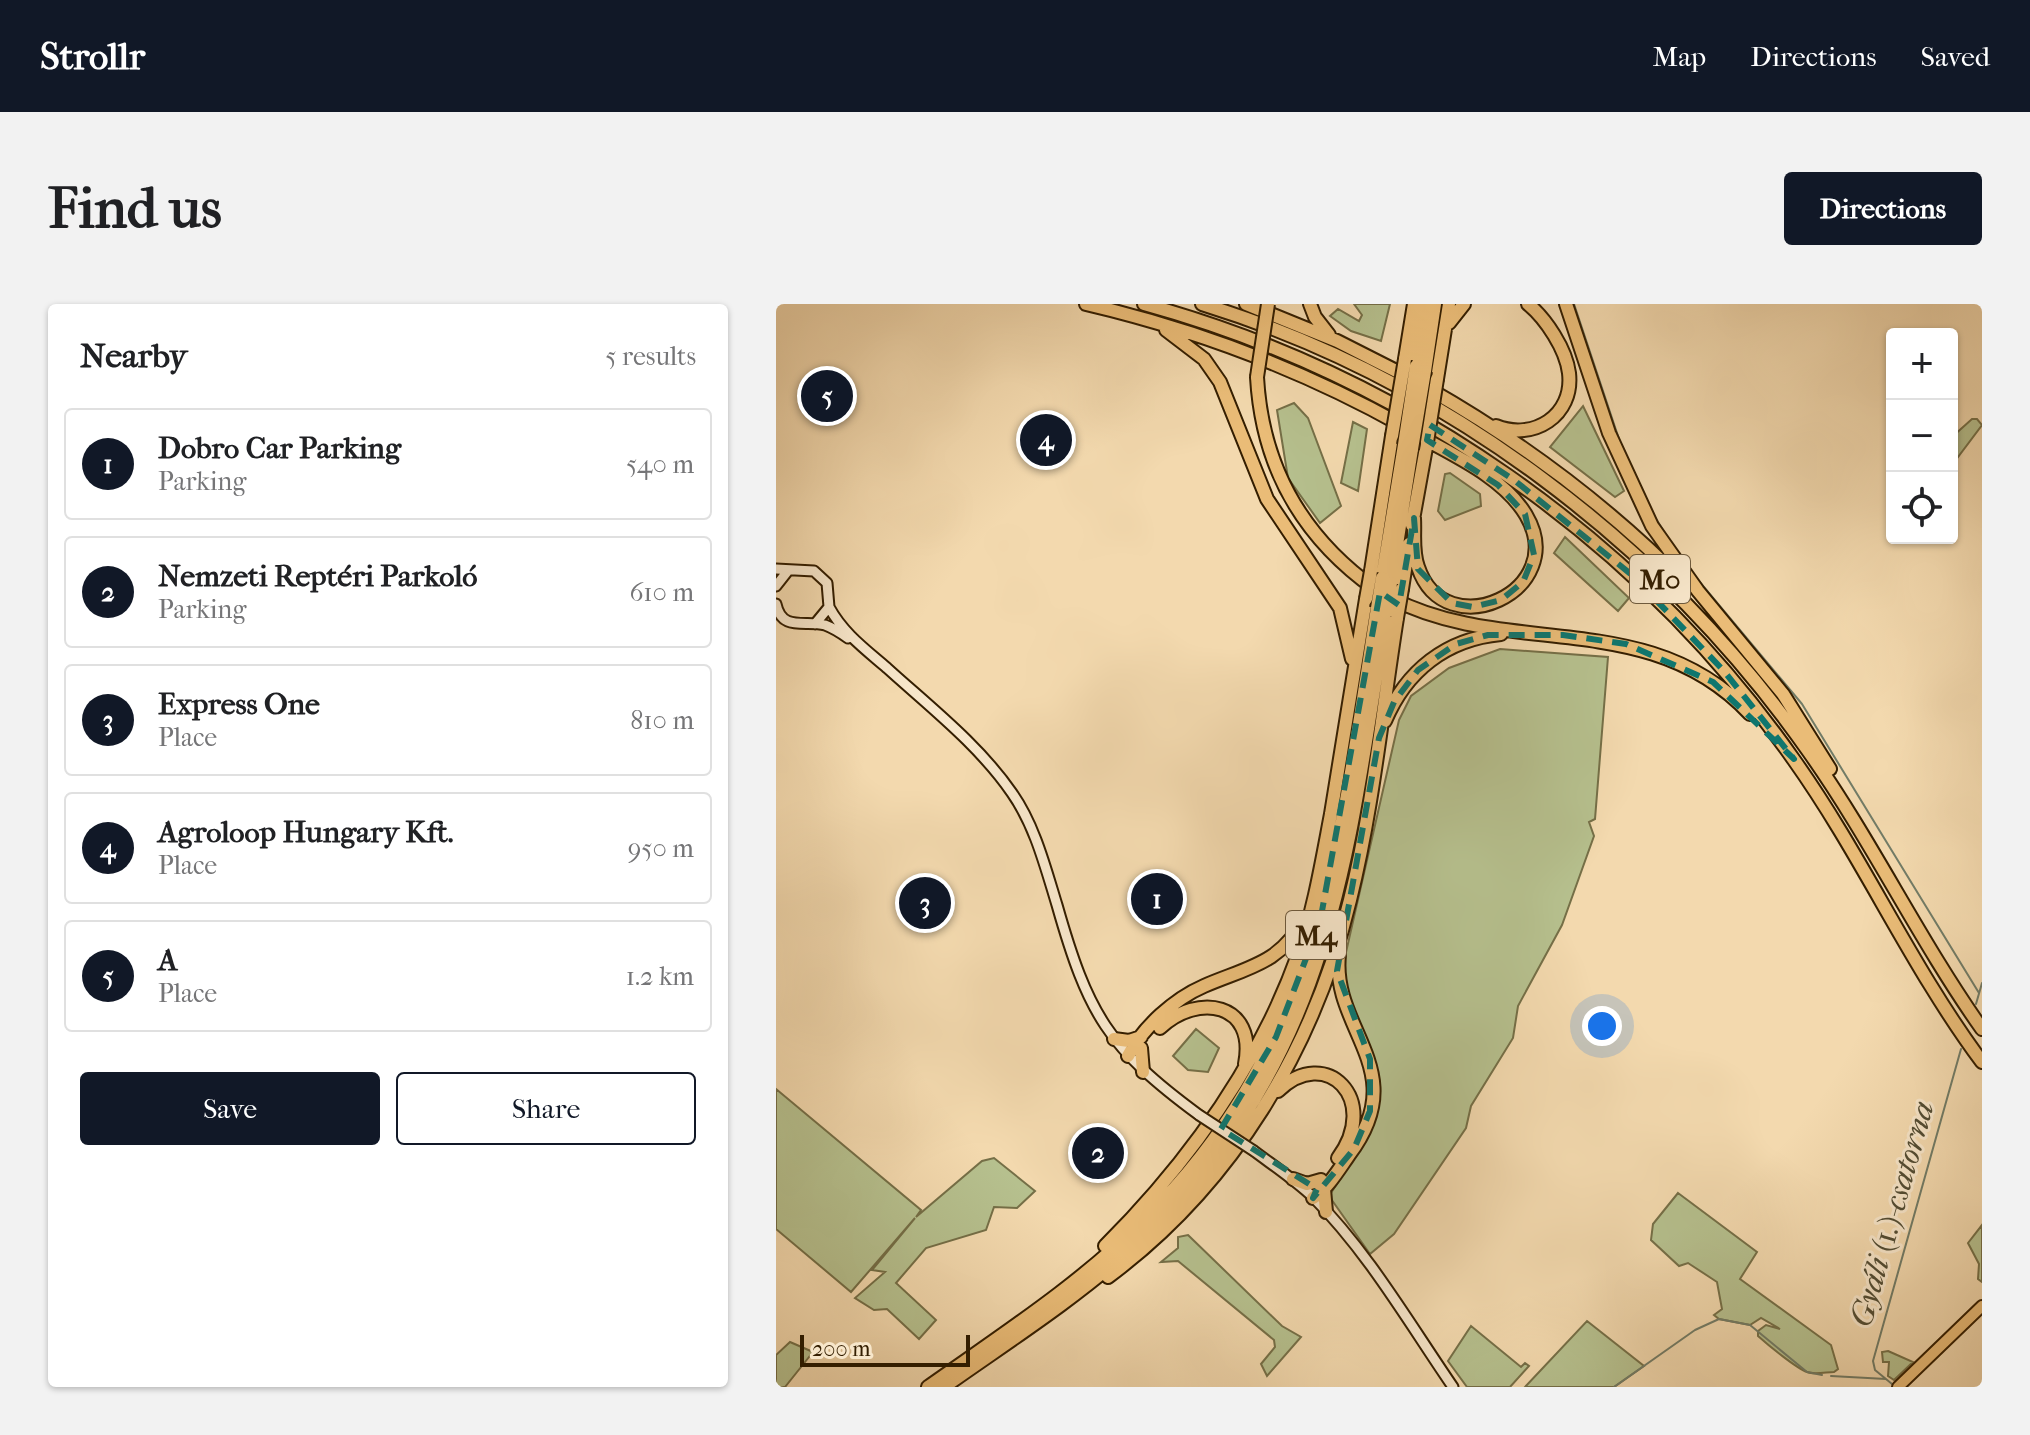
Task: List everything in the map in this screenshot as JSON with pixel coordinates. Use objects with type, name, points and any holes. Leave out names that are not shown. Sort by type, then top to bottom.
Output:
[{"type":"highway","points":[[1086,304],[1239,349],[1318,382],[1470,465],[1506,492],[1525,514],[1534,545],[1530,570],[1515,591],[1496,603],[1473,607],[1452,603],[1431,589],[1418,569],[1414,518]]},
{"type":"highway","name":"M0","points":[[1144,304],[1253,340],[1340,378],[1437,429],[1514,480],[1585,535],[1660,602],[1724,671],[1794,759],[1982,1062]]},
{"type":"highway","name":"M0","points":[[1202,304],[1293,338],[1400,389],[1480,436],[1594,519],[1670,589],[1742,666],[1807,749],[1982,1029]]},
{"type":"highway","points":[[1246,304],[1337,341],[1485,422],[1630,533],[1731,632]]},
{"type":"highway","points":[[1268,304],[1257,377],[1267,444],[1279,476],[1307,525],[1342,564],[1383,594],[1446,620],[1626,644],[1682,664],[1739,702],[1794,759]]},
{"type":"highway","points":[[1310,304],[1320,326],[1337,341]]},
{"type":"highway","points":[[1044,1311],[1060,1311],[1176,1221],[1227,1162],[1268,1101],[1307,1025],[1342,929],[1360,856],[1379,738],[1387,613],[1392,436],[1413,304]]},
{"type":"highway","name":"M4","points":[[944,1387],[1044,1311],[1122,1241],[1180,1182],[1232,1113],[1281,1026],[1309,958],[1330,884],[1387,613],[1386,580],[1420,369],[1426,304]]},
{"type":"highway","name":"M4","points":[[1420,369],[1435,304]]},
{"type":"highway","points":[[1044,1311],[1156,1192],[1201,1135],[1241,1075],[1284,992],[1314,900],[1366,599],[1386,580],[1414,518],[1449,304]]},
{"type":"highway","points":[[1443,340],[1450,319],[1464,304]]},
{"type":"highway","points":[[1485,422],[1517,432],[1532,430],[1553,418],[1564,402],[1569,386],[1567,365],[1551,333],[1528,304]]},
{"type":"highway","points":[[1566,304],[1609,433],[1638,501],[1668,550],[1800,719],[1860,820],[1868,843]]},
{"type":"highway","points":[[1134,316],[1192,347],[1220,382],[1267,499],[1325,583],[1344,618],[1352,664],[1349,702]]},
{"type":"highway","points":[[1379,738],[1390,709],[1405,685],[1440,653],[1488,635],[1532,633]]},
{"type":"highway","points":[[1128,1056],[1187,995],[1251,970],[1275,956],[1297,932],[1314,900]]},
{"type":"highway","points":[[1326,1212],[1322,1184],[1365,1130],[1373,1085],[1363,1040],[1342,996],[1337,971],[1342,929]]},
{"type":"highway","points":[[1114,1039],[1141,1042],[1181,1011],[1195,1006],[1213,1006],[1228,1013],[1243,1029],[1247,1054],[1241,1075]]},
{"type":"highway","points":[[1141,1042],[1143,1072]]},
{"type":"highway","points":[[1268,1101],[1290,1080],[1306,1074],[1328,1077],[1347,1091],[1356,1114],[1353,1132],[1313,1198]]},
{"type":"highway","points":[[1293,1179],[1307,1184],[1322,1184]]},
{"type":"highway","name":"M4","points":[[928,1387],[1044,1311]]},
{"type":"main road","points":[[776,569],[787,572],[807,570],[821,575],[827,583],[829,607],[858,644],[987,762],[1013,795],[1040,849],[1078,975],[1102,1024],[1143,1072],[1199,1115],[1293,1179],[1313,1198],[1397,1307],[1453,1387]]},
{"type":"main road","points":[[776,586],[787,572]]},
{"type":"main road","points":[[776,604],[784,619],[794,625],[815,624],[858,644]]},
{"type":"main road","points":[[815,624],[829,607]]},
{"type":"main road","points":[[1898,1387],[1982,1306]]},
{"type":"highlighted area","points":[[1430,425],[1514,480],[1632,575],[1724,671],[1794,759],[1713,682],[1626,644],[1563,635],[1488,635],[1456,644],[1418,670],[1394,702],[1379,738],[1337,971],[1370,1059],[1370,1111],[1354,1149],[1313,1198],[1317,1189],[1221,1129],[1276,1037],[1320,922],[1380,592],[1399,605],[1414,518],[1418,569],[1452,603],[1473,607],[1501,600],[1523,582],[1534,555],[1525,514],[1498,485],[1427,440]]},
{"type":"green space","points":[[1354,304],[1390,304],[1381,341],[1351,331],[1330,316],[1338,309],[1359,321],[1362,315]]},
{"type":"green space","points":[[1294,403],[1308,418],[1341,506],[1320,523],[1288,478],[1277,410]]},
{"type":"green space","points":[[1583,406],[1624,491],[1615,497],[1550,447]]},
{"type":"green space","points":[[1972,419],[1977,419],[1982,425],[1958,457],[1958,432]]},
{"type":"green space","points":[[1353,422],[1367,429],[1358,491],[1341,483]]},
{"type":"green space","points":[[1450,473],[1480,494],[1481,506],[1445,520],[1438,511],[1445,474]]},
{"type":"green space","points":[[1565,537],[1629,598],[1618,611],[1554,553]]},
{"type":"green space","points":[[1500,649],[1608,657],[1595,819],[1589,822],[1594,836],[1562,925],[1518,1006],[1513,1038],[1471,1106],[1466,1128],[1394,1234],[1370,1254],[1329,1196],[1365,1141],[1377,1112],[1375,1061],[1345,988],[1344,961],[1399,720],[1411,696],[1449,668]]},
{"type":"green space","points":[[1196,1029],[1219,1048],[1208,1072],[1188,1070],[1173,1056]]},
{"type":"green space","points":[[776,1089],[921,1210],[916,1217],[982,1161],[994,1158],[1035,1191],[1017,1208],[994,1207],[986,1230],[926,1248],[896,1283],[936,1320],[919,1339],[887,1309],[874,1310],[855,1298],[885,1272],[872,1270],[915,1218],[851,1292],[776,1229]]},
{"type":"green space","points":[[1678,1193],[1757,1252],[1740,1279],[1831,1345],[1838,1369],[1813,1373],[1796,1366],[1758,1336],[1758,1331],[1766,1325],[1780,1329],[1761,1318],[1750,1325],[1719,1319],[1714,1315],[1722,1309],[1717,1282],[1688,1263],[1679,1266],[1651,1240],[1653,1224]]},
{"type":"green space","points":[[1982,1225],[1982,1282],[1978,1279],[1979,1264],[1968,1243]]},
{"type":"green space","points":[[1188,1235],[1282,1326],[1301,1337],[1267,1376],[1261,1364],[1275,1347],[1274,1340],[1178,1261],[1161,1262],[1178,1248],[1178,1237]]},
{"type":"green space","points":[[1587,1321],[1644,1366],[1614,1387],[1525,1387]]},
{"type":"green space","points":[[1471,1326],[1521,1367],[1525,1363],[1529,1366],[1510,1387],[1467,1387],[1448,1361]]},
{"type":"green space","points":[[790,1342],[813,1352],[785,1387],[776,1387],[776,1355]]},
{"type":"green space","points":[[1888,1351],[1913,1362],[1894,1380],[1888,1376],[1889,1362],[1883,1362],[1882,1352]]},
{"type":"waterway","points":[[1574,304],[1623,451]]},
{"type":"waterway","points":[[1653,514],[1673,546]]},
{"type":"waterway","points":[[1693,574],[1802,704],[1979,993]]},
{"type":"waterway","name":"Gyáli (1.)-csatorna","points":[[1976,1004],[1982,983]]},
{"type":"waterway","name":"Gyáli (1.)-csatorna","points":[[1892,1384],[1875,1370],[1873,1361],[1961,1049]]},
{"type":"waterway","points":[[1614,1387],[1695,1330],[1719,1319],[1750,1325],[1807,1372],[1822,1375]]},
{"type":"waterway","points":[[1831,1376],[1886,1379]]},
{"type":"place","name":"A","points":[[827,396]]},
{"type":"place","name":"Agroloop Hungary Kft.","points":[[1046,440]]},
{"type":"place","name":"Dobro Car Parking","points":[[1157,899]]},
{"type":"place","name":"Express One","points":[[925,903]]},
{"type":"place","name":"Nemzeti Reptéri Parkoló","points":[[1098,1153]]}]
